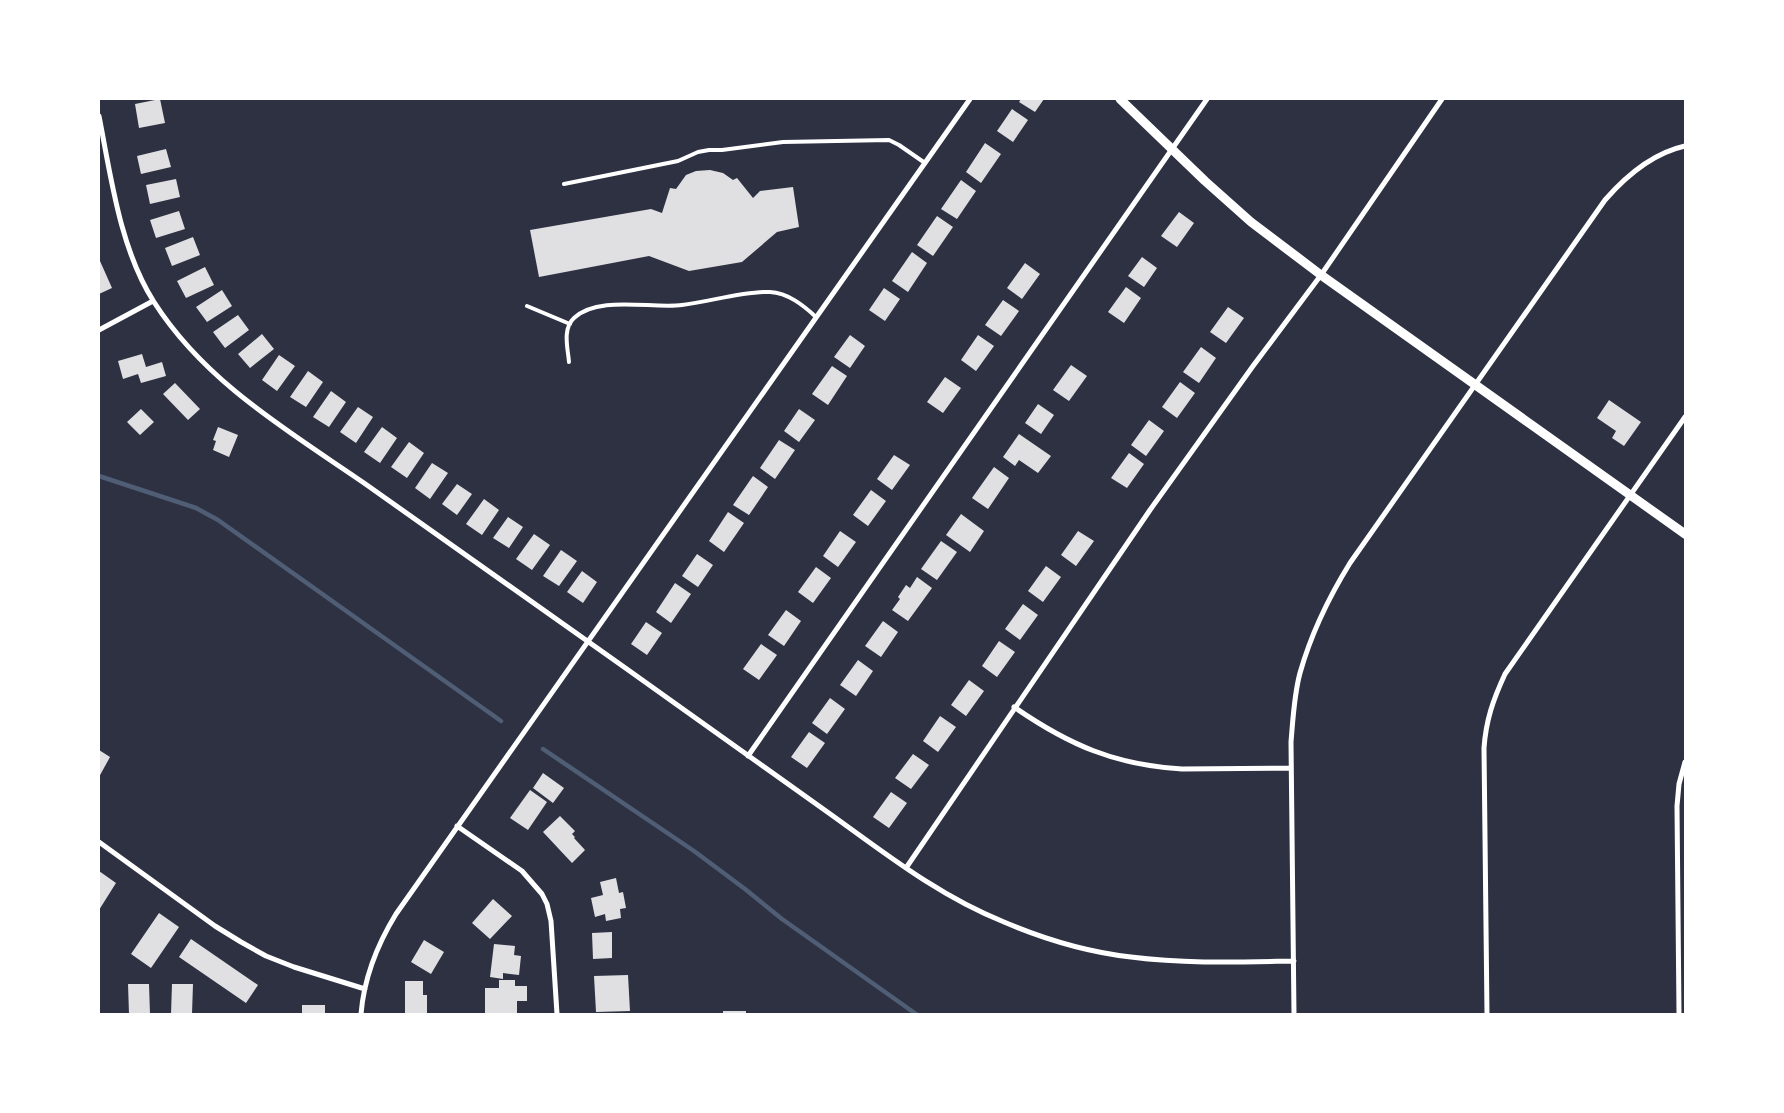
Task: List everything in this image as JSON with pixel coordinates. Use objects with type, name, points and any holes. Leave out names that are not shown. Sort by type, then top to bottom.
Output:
[{"type":"street","points":[[361,1014],[370,968],[381,939],[396,914],[970,99]]},
{"type":"street","points":[[1120,99],[1205,181],[1251,222],[1321,275],[1685,534]]},
{"type":"street","points":[[748,756],[1207,99]]},
{"type":"street","points":[[906,868],[1014,707],[1156,502],[1253,366],[1321,275],[1442,99]]},
{"type":"street","points":[[99,116],[114,192],[128,246],[153,301],[198,359],[234,391],[295,437],[358,479],[906,868],[951,896],[999,920],[1027,931],[1081,948],[1127,957],[1164,960],[1294,961]]},
{"type":"street","points":[[1294,1014],[1291,768],[1294,709],[1300,673],[1334,588],[1605,200],[1616,187],[1638,168],[1663,153],[1685,146]]},
{"type":"street","points":[[99,330],[153,301]]},
{"type":"street","points":[[1487,1014],[1484,748],[1490,708],[1505,674],[1685,417]]},
{"type":"street","points":[[1014,707],[1045,728],[1075,744],[1103,755],[1129,762],[1182,769],[1291,768]]},
{"type":"street","points":[[1679,1014],[1676,806],[1685,762]]},
{"type":"street","points":[[457,826],[522,871],[542,894],[547,904],[551,921],[557,1014]]},
{"type":"street","points":[[99,842],[215,926],[266,956],[294,967],[365,989]]},
{"type":"lane","points":[[564,184],[678,162],[704,151],[783,142],[889,140],[925,163]]},
{"type":"lane","points":[[570,362],[566,337],[573,318],[599,307],[638,304],[679,306],[770,292],[786,296],[801,304],[816,317]]},
{"type":"lane","points":[[527,306],[570,324]]},
{"type":"building","points":[[160,99],[165,123],[139,128],[135,104]]},
{"type":"building","points":[[1021,99],[1044,99],[1035,112],[1019,102]]},
{"type":"building","points":[[1012,109],[1028,120],[1013,142],[997,131]]},
{"type":"building","points":[[985,143],[1001,154],[981,183],[966,172]]},
{"type":"building","points":[[166,149],[171,167],[141,174],[137,156]]},
{"type":"building","points":[[710,170],[723,173],[733,180],[737,178],[753,198],[760,191],[793,187],[799,227],[777,232],[742,262],[689,271],[649,256],[539,277],[530,230],[651,209],[662,213],[670,188],[676,189],[686,175],[696,171]]},
{"type":"building","points":[[176,179],[180,197],[150,204],[146,185]]},
{"type":"building","points":[[961,180],[976,191],[957,219],[941,209]]},
{"type":"building","points":[[179,211],[185,229],[156,238],[150,220]]},
{"type":"building","points":[[1179,212],[1194,223],[1177,247],[1161,236]]},
{"type":"building","points":[[937,216],[953,227],[933,256],[917,245]]},
{"type":"building","points":[[193,237],[200,255],[172,266],[165,248]]},
{"type":"building","points":[[912,252],[927,263],[908,292],[892,281]]},
{"type":"building","points":[[1142,257],[1157,268],[1144,287],[1128,276]]},
{"type":"building","points":[[99,261],[112,288],[99,294]]},
{"type":"building","points":[[1025,263],[1040,274],[1022,299],[1007,288]]},
{"type":"building","points":[[205,267],[214,285],[186,298],[177,281]]},
{"type":"building","points":[[1126,287],[1141,298],[1124,323],[1108,312]]},
{"type":"building","points":[[884,288],[900,299],[885,321],[869,310]]},
{"type":"building","points":[[222,290],[232,306],[207,322],[196,307]]},
{"type":"building","points":[[1003,300],[1019,311],[1001,336],[985,325]]},
{"type":"building","points":[[1228,307],[1244,318],[1226,343],[1210,332]]},
{"type":"building","points":[[238,315],[249,330],[225,348],[213,332]]},
{"type":"building","points":[[262,334],[274,349],[250,368],[238,354]]},
{"type":"building","points":[[850,335],[865,346],[850,368],[834,357]]},
{"type":"building","points":[[978,335],[994,346],[976,371],[961,360]]},
{"type":"building","points":[[1201,347],[1216,358],[1199,383],[1183,372]]},
{"type":"building","points":[[142,354],[146,367],[162,362],[166,376],[141,383],[138,374],[123,379],[118,361]]},
{"type":"building","points":[[279,355],[295,366],[277,391],[262,380]]},
{"type":"building","points":[[1071,365],[1087,376],[1069,401],[1053,390]]},
{"type":"building","points":[[832,366],[847,376],[828,405],[812,394]]},
{"type":"building","points":[[308,371],[323,382],[306,407],[290,397]]},
{"type":"building","points":[[945,377],[961,388],[943,413],[927,402]]},
{"type":"building","points":[[1180,382],[1195,393],[1177,418],[1162,407]]},
{"type":"building","points":[[175,383],[200,409],[188,420],[163,394]]},
{"type":"building","points":[[331,391],[346,402],[329,427],[313,417]]},
{"type":"building","points":[[1609,400],[1641,422],[1624,446],[1612,438],[1616,431],[1597,418]]},
{"type":"building","points":[[1038,404],[1054,415],[1041,434],[1025,423]]},
{"type":"building","points":[[358,407],[373,417],[356,443],[340,432]]},
{"type":"building","points":[[141,409],[154,422],[140,435],[127,422]]},
{"type":"building","points":[[799,409],[815,420],[799,442],[784,431]]},
{"type":"building","points":[[1149,420],[1164,431],[1146,456],[1131,445]]},
{"type":"building","points":[[218,427],[238,435],[229,457],[213,450],[216,441],[213,440]]},
{"type":"building","points":[[382,427],[397,438],[380,463],[364,452]]},
{"type":"building","points":[[1019,434],[1051,456],[1038,473],[1019,460],[1015,466],[1003,457]]},
{"type":"building","points":[[779,440],[795,450],[775,479],[760,468]]},
{"type":"building","points":[[409,442],[424,453],[407,478],[391,467]]},
{"type":"building","points":[[1129,453],[1144,464],[1127,488],[1111,478]]},
{"type":"building","points":[[894,455],[910,465],[892,490],[877,479]]},
{"type":"building","points":[[432,463],[448,473],[430,499],[415,488]]},
{"type":"building","points":[[994,467],[1009,478],[988,509],[972,498]]},
{"type":"building","points":[[753,476],[768,487],[749,515],[733,505]]},
{"type":"building","points":[[457,484],[472,494],[457,515],[442,504]]},
{"type":"building","points":[[871,490],[886,501],[868,526],[853,515]]},
{"type":"building","points":[[484,499],[499,510],[482,535],[466,524]]},
{"type":"building","points":[[728,512],[744,523],[724,552],[709,541]]},
{"type":"building","points":[[961,514],[984,531],[970,552],[946,535]]},
{"type":"building","points":[[508,517],[523,527],[509,548],[493,538]]},
{"type":"building","points":[[840,531],[856,542],[838,567],[823,556]]},
{"type":"building","points":[[1078,531],[1094,541],[1076,566],[1061,555]]},
{"type":"building","points":[[534,534],[550,545],[532,570],[516,559]]},
{"type":"building","points":[[941,541],[957,552],[937,580],[921,569]]},
{"type":"building","points":[[561,550],[577,561],[559,586],[543,576]]},
{"type":"building","points":[[697,554],[713,565],[698,587],[682,576]]},
{"type":"building","points":[[1046,566],[1061,577],[1043,602],[1028,591]]},
{"type":"building","points":[[816,567],[831,578],[813,603],[798,592]]},
{"type":"building","points":[[582,571],[597,582],[583,603],[567,592]]},
{"type":"building","points":[[917,577],[932,588],[908,621],[892,610],[900,599],[898,597],[906,585],[910,588]]},
{"type":"building","points":[[675,583],[691,594],[671,623],[656,612]]},
{"type":"building","points":[[1023,604],[1038,615],[1020,640],[1005,629]]},
{"type":"building","points":[[786,610],[801,621],[784,646],[768,635]]},
{"type":"building","points":[[883,621],[898,632],[881,657],[865,646]]},
{"type":"building","points":[[646,622],[662,633],[647,655],[631,644]]},
{"type":"building","points":[[999,641],[1015,652],[997,677],[982,666]]},
{"type":"building","points":[[761,644],[777,655],[759,680],[743,669]]},
{"type":"building","points":[[858,660],[873,671],[856,696],[840,685]]},
{"type":"building","points":[[969,680],[984,691],[966,716],[951,705]]},
{"type":"building","points":[[830,698],[845,709],[827,734],[812,723]]},
{"type":"building","points":[[940,716],[956,727],[938,752],[923,741]]},
{"type":"building","points":[[809,732],[825,743],[807,768],[791,757]]},
{"type":"building","points":[[99,750],[110,757],[99,777]]},
{"type":"building","points":[[913,754],[929,765],[911,789],[895,778]]},
{"type":"building","points":[[543,773],[564,788],[553,803],[533,788]]},
{"type":"building","points":[[530,790],[547,802],[528,830],[510,818]]},
{"type":"building","points":[[891,792],[907,803],[889,828],[873,817]]},
{"type":"building","points":[[560,816],[575,831],[572,834],[574,838],[585,850],[572,863],[543,832]]},
{"type":"building","points":[[99,871],[116,883],[99,910]]},
{"type":"building","points":[[616,878],[619,893],[623,892],[626,908],[620,909],[621,918],[606,921],[605,914],[595,917],[591,898],[603,895],[600,882]]},
{"type":"building","points":[[493,899],[512,916],[490,939],[472,923]]},
{"type":"building","points":[[159,913],[179,927],[151,968],[131,954]]},
{"type":"building","points":[[612,932],[612,958],[593,959],[592,933]]},
{"type":"building","points":[[191,939],[258,985],[246,1003],[179,957]]},
{"type":"building","points":[[424,940],[444,952],[431,974],[411,962]]},
{"type":"building","points":[[494,944],[515,946],[514,955],[521,956],[519,975],[503,973],[503,979],[490,977]]},
{"type":"building","points":[[628,975],[630,1011],[596,1012],[594,976]]},
{"type":"building","points":[[499,980],[515,980],[515,986],[527,986],[527,1001],[517,1001],[517,1014],[485,1014],[485,988],[499,988]]},
{"type":"building","points":[[405,981],[423,981],[423,995],[427,995],[427,1014],[405,1014]]},
{"type":"building","points":[[128,984],[149,984],[150,1014],[129,1014]]},
{"type":"building","points":[[172,984],[193,984],[192,1014],[171,1014]]},
{"type":"building","points":[[302,1005],[325,1005],[325,1014],[302,1014]]},
{"type":"building","points":[[723,1011],[746,1011],[746,1014],[723,1014]]},
{"type":"waterway","points":[[99,476],[196,508],[218,520],[501,721]]},
{"type":"waterway","points":[[543,749],[694,851],[782,919],[916,1014]]}]
